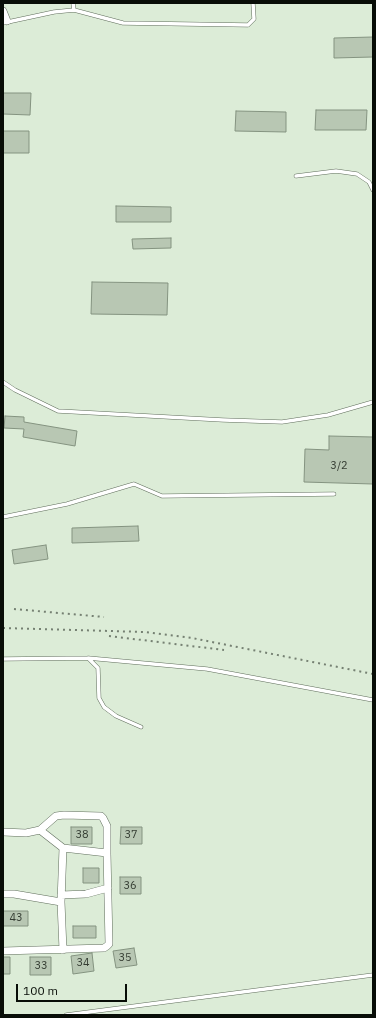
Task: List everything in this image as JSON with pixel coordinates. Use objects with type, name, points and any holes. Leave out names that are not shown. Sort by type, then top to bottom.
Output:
[{"type":"street","points":[[3,11],[5,22]]},
{"type":"street","points":[[3,832],[26,833],[40,830],[56,816],[100,816],[107,826],[109,944],[104,948],[3,951]]},
{"type":"street","points":[[40,830],[64,848],[107,853]]},
{"type":"street","points":[[63,950],[61,899],[64,848]]},
{"type":"street","points":[[3,894],[61,899],[108,888]]},
{"type":"lane","points":[[73,3],[74,10]]},
{"type":"lane","points":[[5,22],[74,10],[123,23],[248,25],[254,19],[253,3]]},
{"type":"lane","points":[[296,176],[336,171],[357,174],[369,182],[373,190]]},
{"type":"lane","points":[[3,382],[58,410],[215,419],[282,422],[328,415],[373,402]]},
{"type":"lane","points":[[3,517],[67,504],[134,484],[162,496],[334,494]]},
{"type":"lane","points":[[3,659],[88,658],[207,669],[373,700]]},
{"type":"lane","points":[[88,658],[98,668],[99,698],[104,707],[116,716],[141,727]]},
{"type":"lane","points":[[66,1015],[373,975]]},
{"type":"building","points":[[373,37],[373,57],[334,58],[334,38]]},
{"type":"building","points":[[3,93],[31,93],[30,115],[3,114]]},
{"type":"building","points":[[316,110],[367,110],[366,130],[315,130]]},
{"type":"building","points":[[236,111],[286,112],[286,132],[235,131]]},
{"type":"building","points":[[3,131],[29,131],[29,153],[3,153]]},
{"type":"building","points":[[116,206],[171,207],[171,222],[116,222]]},
{"type":"building","points":[[171,238],[171,248],[133,249],[132,239]]},
{"type":"building","points":[[92,282],[168,283],[167,315],[91,314]]},
{"type":"building","points":[[5,416],[24,417],[24,422],[77,431],[75,446],[23,437],[24,429],[4,428]]},
{"type":"building","points":[[329,436],[373,437],[373,484],[304,482],[305,449],[329,450]]},
{"type":"building","points":[[138,526],[139,541],[72,543],[72,528]]},
{"type":"building","points":[[46,545],[48,559],[14,564],[12,550]]},
{"type":"building","points":[[71,827],[92,827],[92,844],[71,844]]},
{"type":"building","points":[[121,827],[142,827],[142,844],[120,844]]},
{"type":"building","points":[[83,868],[99,868],[99,883],[83,883]]},
{"type":"building","points":[[120,877],[141,877],[141,894],[120,894]]},
{"type":"building","points":[[3,911],[28,911],[28,926],[3,926]]},
{"type":"building","points":[[73,926],[96,926],[96,938],[73,938]]},
{"type":"building","points":[[134,948],[137,965],[116,968],[113,951]]},
{"type":"building","points":[[92,953],[94,971],[73,974],[71,956]]},
{"type":"building","points":[[3,957],[10,957],[10,974],[3,974]]},
{"type":"building","points":[[30,957],[51,957],[51,975],[30,975]]},
{"type":"railway","points":[[14,609],[104,617]]},
{"type":"railway","points":[[3,628],[145,632],[192,638],[373,674]]},
{"type":"railway","points":[[109,636],[224,650]]}]
